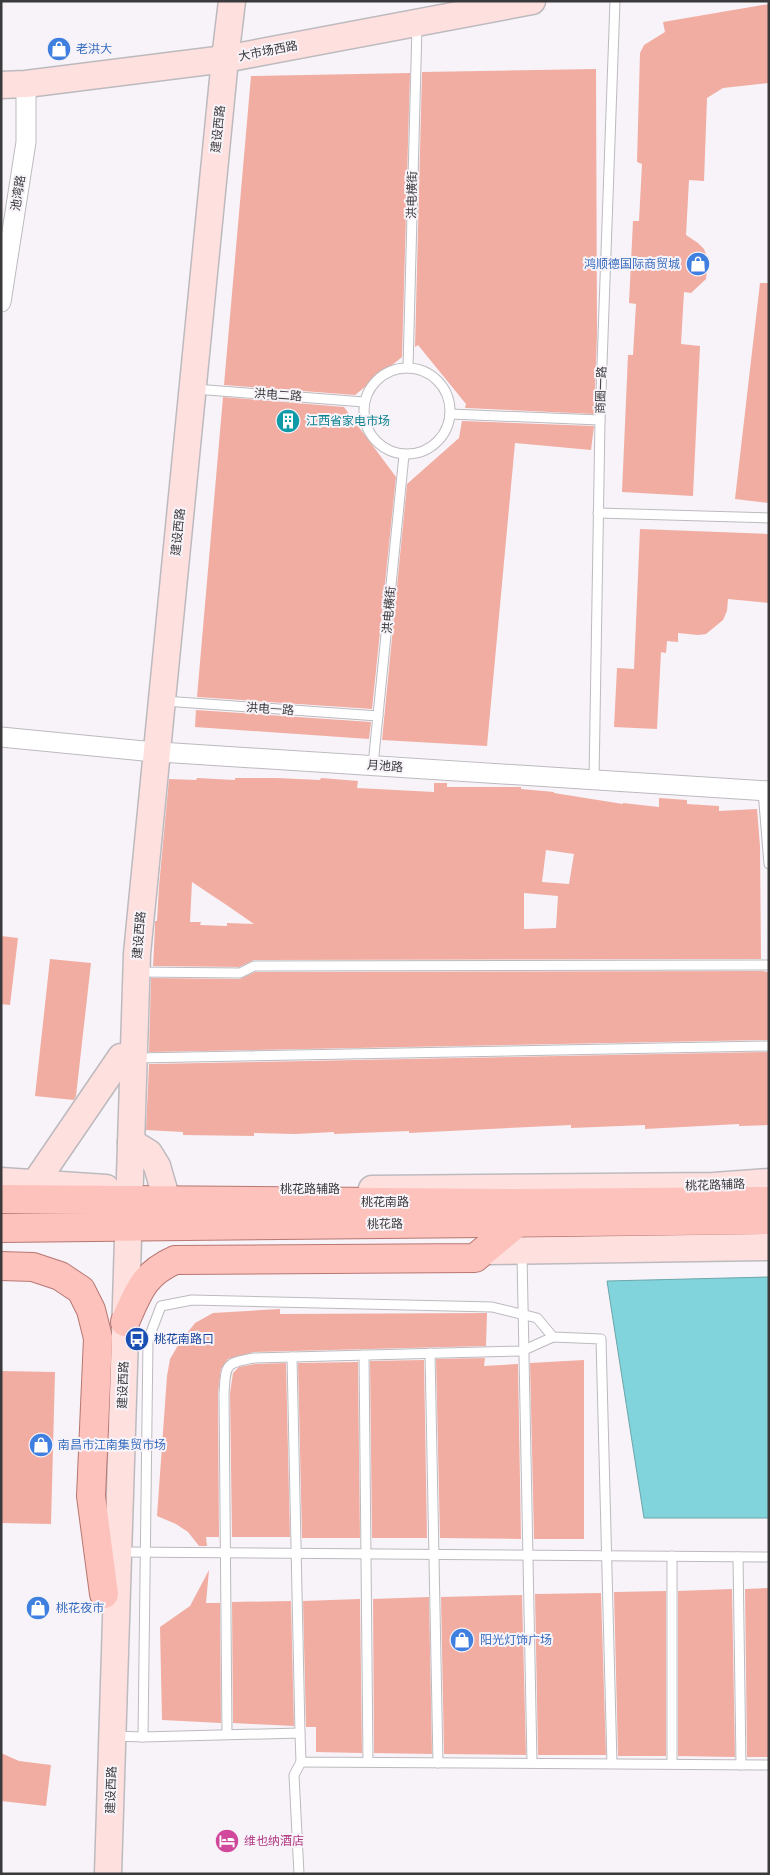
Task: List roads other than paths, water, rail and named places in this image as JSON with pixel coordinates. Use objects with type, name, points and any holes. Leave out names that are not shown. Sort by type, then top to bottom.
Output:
[{"type":"main road","name":"建设西路","points":[[96,1874],[104,1594],[122,1227],[127,1057],[136,972],[150,751],[161,701],[192,389],[219,60],[220,1]]},
{"type":"main road","name":"建设西路","points":[[123,1195],[131,1142],[125,954],[150,751],[219,60],[232,1]]},
{"type":"main road","name":"大市场西路","points":[[14,84],[219,60],[532,1]]},
{"type":"main road","points":[[35,1183],[127,1057]]},
{"type":"main road","points":[[131,1142],[150,1152],[157,1166],[164,1190]]},
{"type":"main road","name":"桃花路辅路","points":[[1,1181],[35,1183],[123,1195],[164,1190],[714,1186],[769,1182]]},
{"type":"main road","points":[[125,1322],[141,1286],[161,1266],[175,1260],[475,1258],[485,1251],[516,1213],[769,1187]]},
{"type":"main road","name":"桃花南路","points":[[1,1199],[123,1195],[516,1213],[769,1201]]},
{"type":"main road","name":"桃花路","points":[[1,1228],[122,1227],[516,1213],[769,1220]]},
{"type":"main road","name":"建设西路","points":[[108,1874],[125,1322],[122,1227]]},
{"type":"main road","points":[[485,1251],[769,1247]]},
{"type":"main road","points":[[1,1266],[33,1266],[60,1276],[81,1290],[91,1310],[98,1338],[91,1496],[104,1594]]},
{"type":"street","name":"池湾路","points":[[1,302],[26,142],[14,84]]},
{"type":"street","name":"月池路","points":[[1,737],[150,751],[766,791]]},
{"type":"lane","name":"商圈一路","points":[[594,780],[600,420],[615,1]]},
{"type":"lane","name":"洪电横街","points":[[408,368],[417,23]]},
{"type":"lane","points":[[408,368],[422,370],[434,377],[443,387],[449,400],[450,414],[447,427],[440,439],[430,448],[417,454],[404,455],[389,452],[376,443],[368,431],[363,417],[364,402],[370,388],[380,376],[393,370],[408,368]]},
{"type":"lane","name":"洪电二路","points":[[192,389],[364,402]]},
{"type":"lane","points":[[450,414],[600,420]]},
{"type":"lane","name":"洪电横街","points":[[374,765],[404,455]]},
{"type":"lane","points":[[598,514],[769,518]]},
{"type":"lane","name":"洪电一路","points":[[161,701],[378,716]]},
{"type":"lane","points":[[766,791],[769,864]]},
{"type":"lane","points":[[136,972],[240,973],[254,966],[769,965]]},
{"type":"lane","points":[[127,1057],[769,1046]]},
{"type":"lane","points":[[522,1250],[522,1351],[532,1763]]},
{"type":"lane","points":[[143,1736],[148,1340],[161,1306],[192,1300],[492,1307],[537,1318],[553,1337]]},
{"type":"lane","points":[[227,1734],[225,1371],[233,1362],[254,1358],[292,1356],[522,1351],[553,1337],[600,1339],[612,1764]]},
{"type":"lane","points":[[430,1353],[438,1763]]},
{"type":"lane","points":[[364,1355],[368,1762]]},
{"type":"lane","points":[[292,1356],[301,1762],[294,1774],[299,1874]]},
{"type":"lane","points":[[118,1552],[769,1557]]},
{"type":"lane","points":[[672,1556],[672,1764]]},
{"type":"lane","points":[[738,1556],[741,1765]]},
{"type":"lane","points":[[112,1736],[300,1732]]},
{"type":"lane","points":[[301,1762],[769,1765]]},
{"type":"water","points":[[769,1277],[769,1518],[644,1518],[607,1281]]},
{"type":"place","name":"老洪大","points":[[59,49]]},
{"type":"place","name":"鸿顺德国际商贸城","points":[[698,264]]},
{"type":"place","name":"江西省家电市场","points":[[288,421]]},
{"type":"place","name":"桃花南路口","points":[[137,1339]]},
{"type":"place","name":"南昌市江南集贸市场","points":[[41,1445]]},
{"type":"place","name":"桃花夜市","points":[[38,1608]]},
{"type":"place","name":"阳光灯饰广场","points":[[462,1640]]},
{"type":"place","name":"维也纳酒店","points":[[227,1841]]}]
